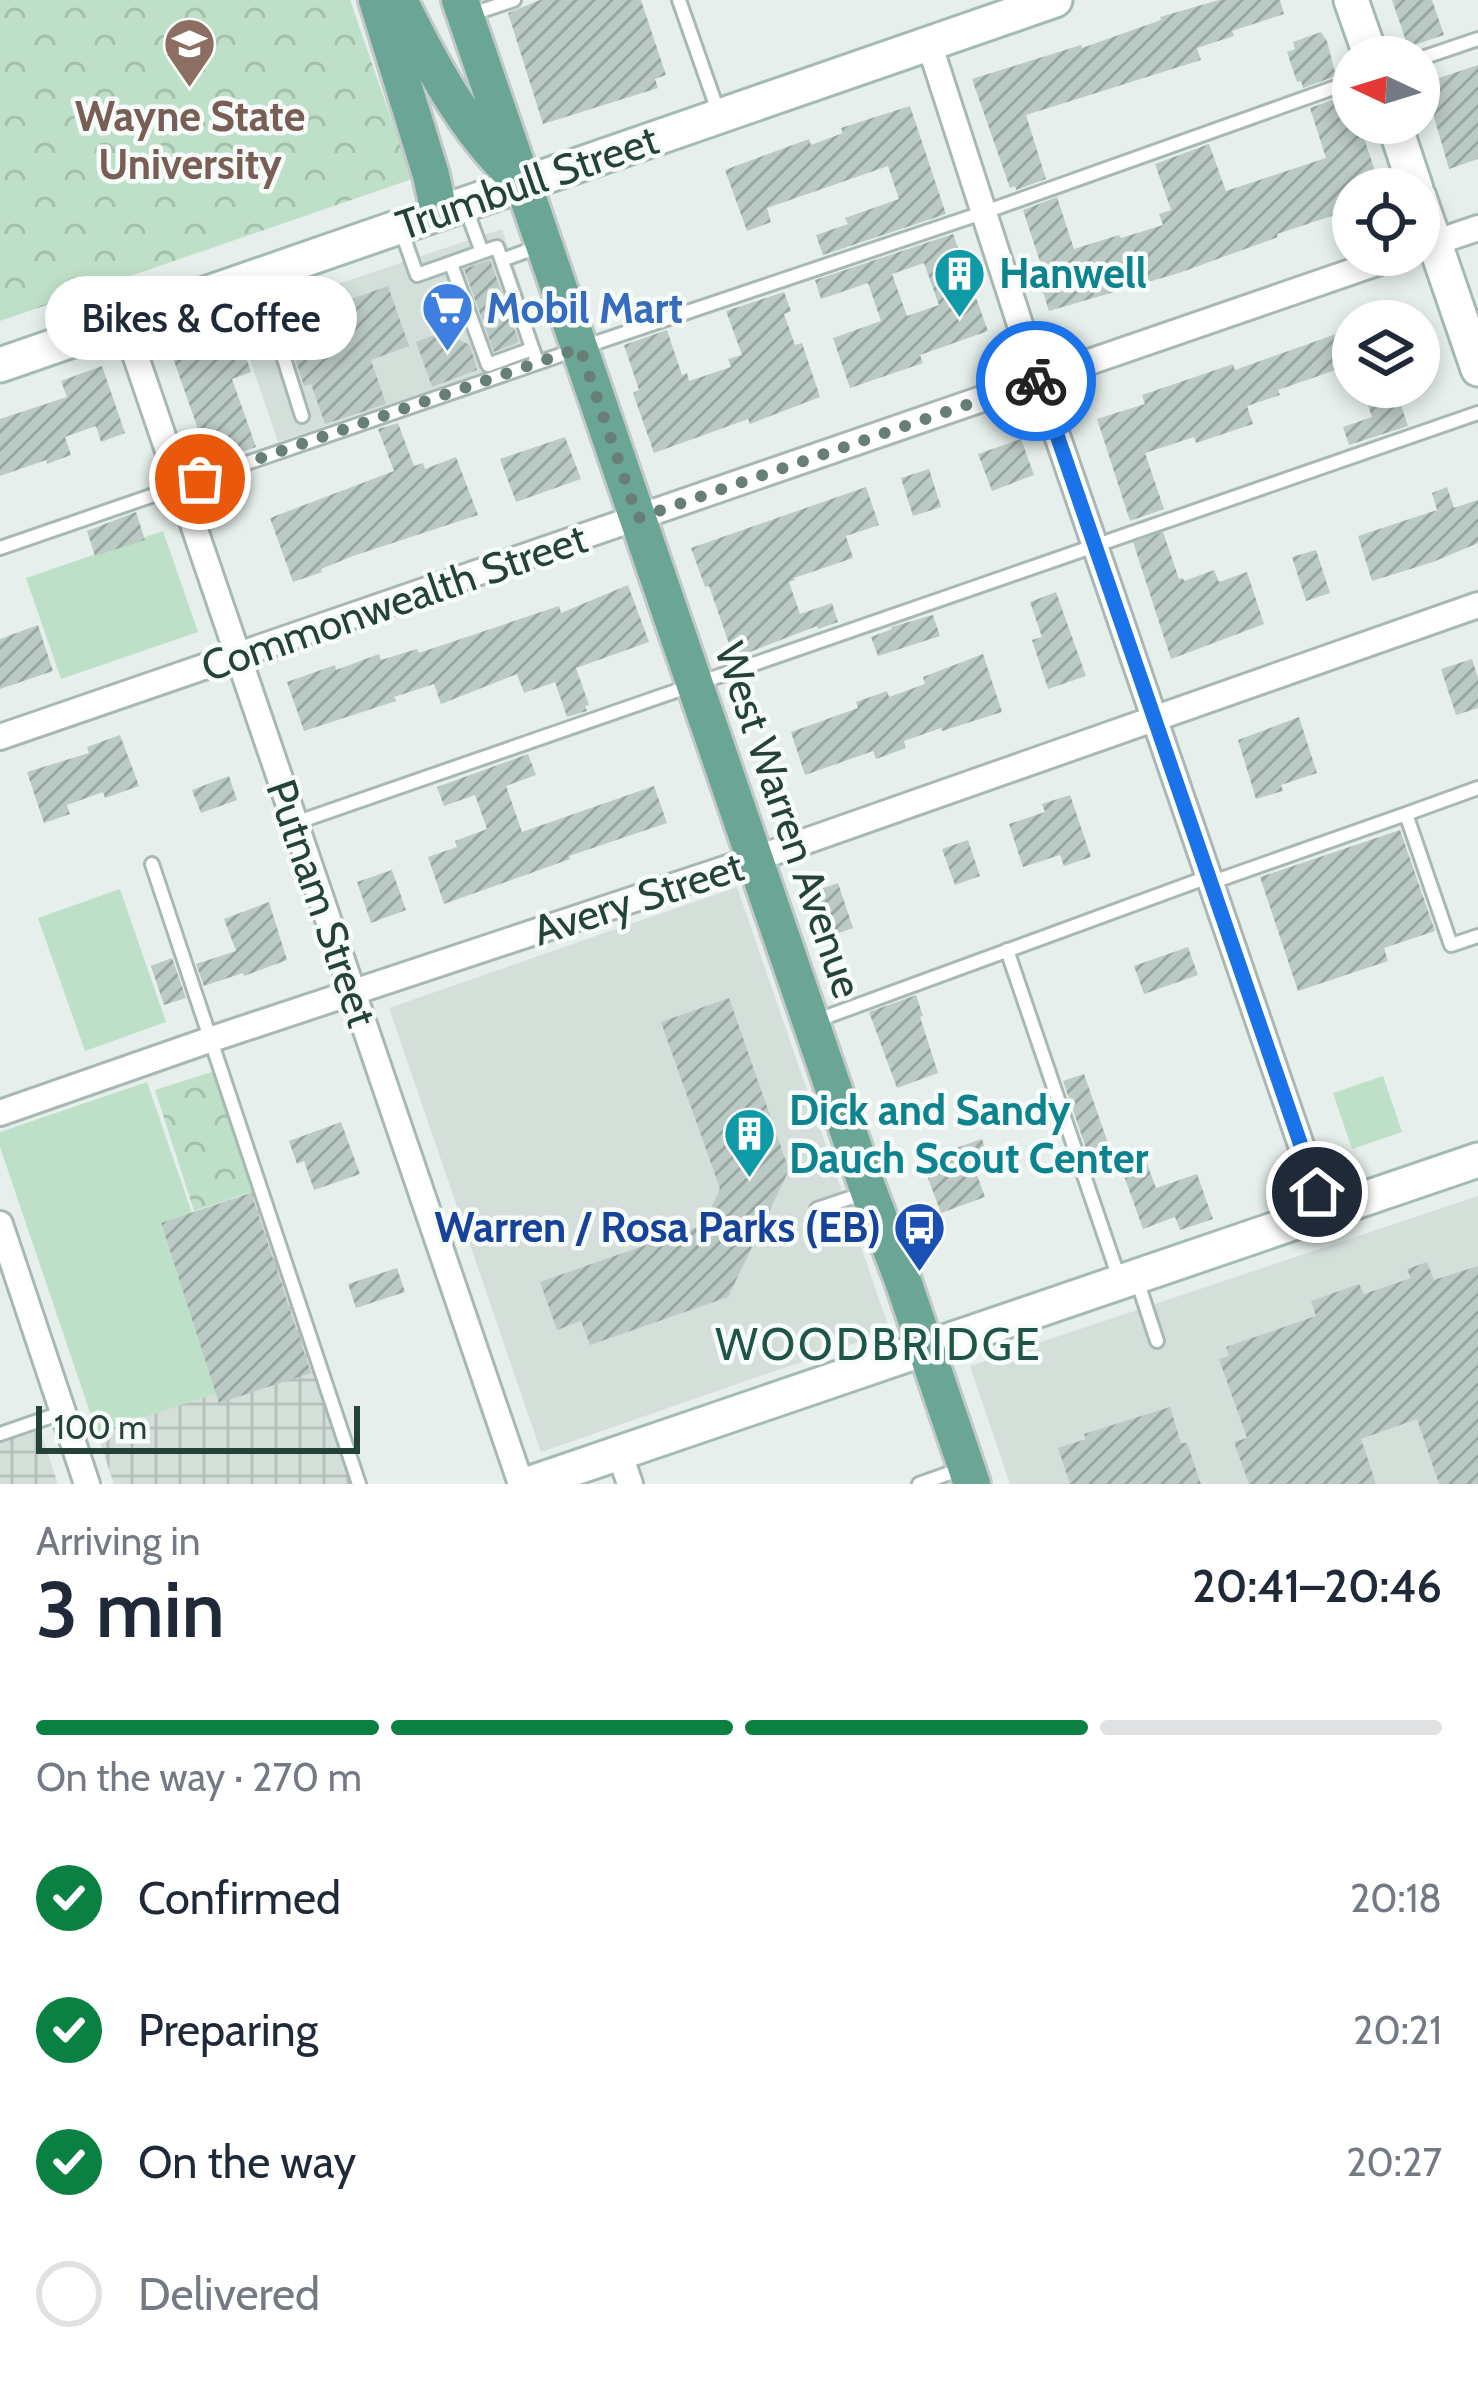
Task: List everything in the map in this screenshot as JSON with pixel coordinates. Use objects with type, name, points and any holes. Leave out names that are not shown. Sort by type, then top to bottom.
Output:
[{"type":"main road","points":[[377,0],[431,175],[452,208]]},
{"type":"main road","name":"West Warren Avenue","points":[[399,0],[479,137],[524,184]]},
{"type":"main road","name":"West Warren Avenue","points":[[463,8],[969,1476]]},
{"type":"street","name":"Trumbull Street","points":[[0,365],[1055,0]]},
{"type":"street","points":[[1352,0],[1364,36]]},
{"type":"street","points":[[929,43],[1038,380],[1324,1212]]},
{"type":"street","points":[[1440,241],[1478,228]]},
{"type":"street","name":"Commonwealth Street","points":[[0,737],[1339,276]]},
{"type":"street","points":[[1439,276],[1478,369]]},
{"type":"street","name":"Putnam Street","points":[[124,322],[525,1484]]},
{"type":"street","name":"Avery Street","points":[[0,1113],[755,859],[1478,604]]},
{"type":"street","points":[[525,1484],[624,1468],[926,1347],[1478,1160]]},
{"type":"street","points":[[0,1224],[11,1292],[64,1412],[87,1484]]},
{"type":"lane","points":[[463,8],[514,0]]},
{"type":"lane","points":[[679,0],[719,116]]},
{"type":"lane","points":[[1440,52],[1478,39]]},
{"type":"lane","points":[[451,264],[465,289],[488,365],[580,348],[1332,88]]},
{"type":"lane","points":[[452,208],[482,253]]},
{"type":"lane","points":[[400,226],[417,275],[497,248],[517,321],[535,356]]},
{"type":"lane","points":[[502,271],[545,244]]},
{"type":"lane","points":[[258,275],[302,416]]},
{"type":"lane","points":[[0,548],[535,356]]},
{"type":"lane","points":[[295,823],[1478,413]]},
{"type":"lane","points":[[811,1022],[1478,788]]},
{"type":"lane","points":[[1406,814],[1451,945],[1478,936]]},
{"type":"lane","points":[[152,864],[359,1484]]},
{"type":"lane","points":[[1007,950],[1128,1279],[1157,1341]]},
{"type":"lane","points":[[817,1209],[869,1192]]},
{"type":"lane","points":[[0,1434],[64,1412]]},
{"type":"lane","points":[[920,1484],[969,1476]]},
{"type":"shaded area","points":[[502,229],[543,352],[278,442],[236,318]]},
{"type":"shaded area","points":[[737,887],[890,1331],[541,1452],[389,1008]]},
{"type":"shaded area","points":[[255,1191],[352,1484],[114,1484],[97,1433],[216,1393],[161,1223]]},
{"type":"shaded area","points":[[1478,1196],[1478,1484],[1010,1484],[970,1366]]},
{"type":"shaded area","points":[[39,1427],[58,1484],[0,1484],[0,1441]]},
{"type":"green space","name":"Wayne State University","points":[[0,0],[350,0],[412,179],[0,321]]},
{"type":"green space","points":[[163,531],[198,632],[61,679],[26,578]]},
{"type":"green space","points":[[120,889],[166,1022],[85,1051],[38,918]]},
{"type":"green space","points":[[215,1071],[255,1191],[194,1211],[155,1090]]},
{"type":"green space","points":[[1383,1076],[1402,1132],[1352,1149],[1333,1093]]},
{"type":"green space","points":[[147,1082],[192,1213],[161,1224],[217,1393],[97,1433],[0,1147],[0,1132]]},
{"type":"building","points":[[540,0],[641,0],[666,75],[655,79],[658,88],[543,124],[508,13]]},
{"type":"building","points":[[1219,0],[1280,0],[1284,14],[1197,48],[1201,60],[1026,115],[1046,179],[1010,188],[972,79],[1082,48]]},
{"type":"building","points":[[1392,0],[1432,0],[1444,35],[1404,36]]},
{"type":"building","points":[[1321,32],[1332,60],[1332,77],[1303,88],[1287,52],[1295,49],[1293,42]]},
{"type":"building","points":[[1478,65],[1478,159],[1449,169],[1440,138],[1440,78]]},
{"type":"building","points":[[1332,100],[1332,144],[1366,144],[1374,168],[1332,168],[1332,216],[1179,273],[1049,311],[1037,273],[1043,271],[1023,210],[1057,197],[1074,249],[1163,225],[1159,214],[1171,210],[1155,164],[1209,144],[1226,191],[1326,158],[1310,108]]},
{"type":"building","points":[[910,106],[946,214],[823,255],[816,235],[848,224],[845,218],[899,199],[888,166],[767,208],[771,222],[747,231],[725,170],[809,139],[811,145],[843,133],[841,128]]},
{"type":"building","points":[[953,234],[988,331],[920,355],[923,363],[850,388],[833,338],[881,321],[868,283],[821,299],[815,280]],"holes":[[[924,263],[939,305],[907,316],[892,274]]]},
{"type":"building","points":[[490,260],[519,342],[494,352],[464,269]]},
{"type":"building","points":[[388,286],[409,346],[371,360],[386,404],[325,424],[311,384],[304,386],[283,321],[349,294],[351,299]]},
{"type":"building","points":[[784,292],[791,311],[784,314],[795,345],[802,343],[820,397],[654,453],[633,393],[639,390],[624,345],[667,330],[682,375],[687,373],[689,381],[731,367],[728,359],[742,355],[726,311]]},
{"type":"building","points":[[234,322],[251,372],[232,379],[256,447],[210,463],[168,344]]},
{"type":"building","points":[[442,332],[470,345],[477,370],[432,387],[416,342]]},
{"type":"building","points":[[1332,335],[1332,371],[1247,406],[1253,424],[1145,453],[1164,509],[1130,521],[1097,419],[1145,404],[1142,395],[1233,364],[1235,370]]},
{"type":"building","points":[[102,366],[125,433],[101,442],[96,426],[65,437],[71,455],[0,476],[0,419],[67,397],[61,381]]},
{"type":"building","points":[[1369,408],[1402,408],[1408,426],[1349,445],[1343,427],[1372,417]]},
{"type":"building","points":[[398,423],[414,466],[423,463],[425,469],[456,457],[478,515],[353,556],[293,582],[270,518],[394,471],[378,429]]},
{"type":"building","points":[[565,437],[581,479],[516,502],[500,459]]},
{"type":"building","points":[[1021,439],[1034,475],[992,491],[978,454]]},
{"type":"building","points":[[929,469],[941,507],[913,516],[901,478]]},
{"type":"building","points":[[866,487],[879,525],[846,536],[853,558],[789,582],[800,614],[832,603],[838,622],[734,658],[691,548]]},
{"type":"building","points":[[1447,487],[1454,508],[1478,500],[1478,543],[1372,581],[1358,536],[1437,510],[1432,493]]},
{"type":"building","points":[[136,512],[145,540],[95,556],[87,531]]},
{"type":"building","points":[[1163,532],[1179,579],[1214,570],[1219,582],[1247,572],[1264,624],[1171,659],[1133,542]]},
{"type":"building","points":[[1316,550],[1330,593],[1306,601],[1292,557]]},
{"type":"building","points":[[628,585],[649,642],[576,668],[587,711],[567,717],[555,682],[524,693],[517,674],[441,704],[434,684],[304,731],[287,682],[379,654],[381,660],[417,649],[419,653],[559,606],[561,613]]},
{"type":"building","points":[[1056,592],[1086,676],[1048,689],[1032,640],[1042,637],[1030,602]]},
{"type":"building","points":[[933,615],[940,636],[878,656],[871,637]]},
{"type":"building","points":[[38,625],[53,671],[0,689],[0,639]]},
{"type":"building","points":[[983,654],[1002,712],[904,741],[906,748],[876,759],[873,751],[805,775],[791,732],[858,708],[856,702],[925,684],[923,677]]},
{"type":"building","points":[[1472,659],[1478,678],[1478,708],[1456,715],[1441,669]]},
{"type":"building","points":[[1299,717],[1317,773],[1256,799],[1238,740]]},
{"type":"building","points":[[120,735],[139,786],[67,805],[70,814],[44,823],[27,772],[89,753],[87,747]]},
{"type":"building","points":[[528,754],[536,775],[506,786],[522,832],[654,786],[667,823],[444,904],[428,857],[487,829],[475,795],[444,806],[437,787]]},
{"type":"building","points":[[229,776],[237,800],[201,813],[192,790]]},
{"type":"building","points":[[1070,795],[1091,857],[1064,866],[1060,855],[1023,867],[1009,824],[1045,812],[1042,804]]},
{"type":"building","points":[[1400,830],[1435,931],[1384,948],[1388,961],[1298,991],[1260,877]]},
{"type":"building","points":[[968,840],[980,876],[955,885],[942,849]]},
{"type":"building","points":[[392,870],[406,910],[371,923],[357,882]]},
{"type":"building","points":[[838,883],[853,928],[828,937],[812,892]]},
{"type":"building","points":[[269,902],[287,960],[204,986],[196,964],[236,951],[224,919]]},
{"type":"building","points":[[1188,947],[1198,975],[1144,994],[1134,966]]},
{"type":"building","points":[[172,958],[186,998],[164,1005],[151,966]]},
{"type":"building","points":[[916,995],[938,1073],[897,1088],[869,1012]]},
{"type":"building","name":"Dick and Sandy Dauch Scout Center","points":[[729,998],[789,1170],[728,1297],[590,1345],[581,1321],[557,1330],[540,1282],[703,1225],[720,1189],[661,1022]]},
{"type":"building","points":[[1084,1074],[1109,1146],[1088,1154],[1063,1081]]},
{"type":"building","points":[[341,1122],[360,1174],[314,1190],[304,1161],[297,1164],[289,1141]]},
{"type":"building","points":[[982,1139],[989,1162],[974,1167],[985,1197],[941,1213],[921,1160]]},
{"type":"building","points":[[1146,1161],[1156,1188],[1197,1174],[1213,1219],[1180,1230],[1175,1217],[1143,1229],[1122,1170]]},
{"type":"building","points":[[251,1193],[311,1373],[219,1403],[161,1223]]},
{"type":"building","points":[[1427,1262],[1434,1280],[1478,1266],[1478,1484],[1439,1484],[1417,1419],[1361,1439],[1376,1484],[1249,1484],[1234,1442],[1247,1438],[1219,1359],[1229,1356],[1226,1347],[1316,1316],[1311,1301],[1359,1284],[1364,1294],[1411,1278],[1407,1269]]},
{"type":"building","points":[[397,1268],[405,1292],[356,1308],[348,1284]]},
{"type":"building","points":[[1170,1407],[1201,1484],[1070,1484],[1058,1448],[1086,1439],[1084,1434]]},
{"type":"way so far","points":[[200,479],[580,348],[638,518],[1036,381]]},
{"type":"place","name":"Wayne State University","points":[[190,90]]},
{"type":"place","name":"Hanwell","points":[[960,319]]},
{"type":"place","name":"Mobil Mart","points":[[447,354]]},
{"type":"place","name":"Bikes & Coffee","points":[[200,479]]},
{"type":"place","name":"Dick and Sandy Dauch Scout Center","points":[[750,1180]]},
{"type":"place","name":"Warren / Rosa Parks (EB)","points":[[920,1273]]},
{"type":"district","name":"WOODBRIDGE","points":[[879,1344]]},
{"type":"route","points":[[1036,381],[1317,1192]]}]
